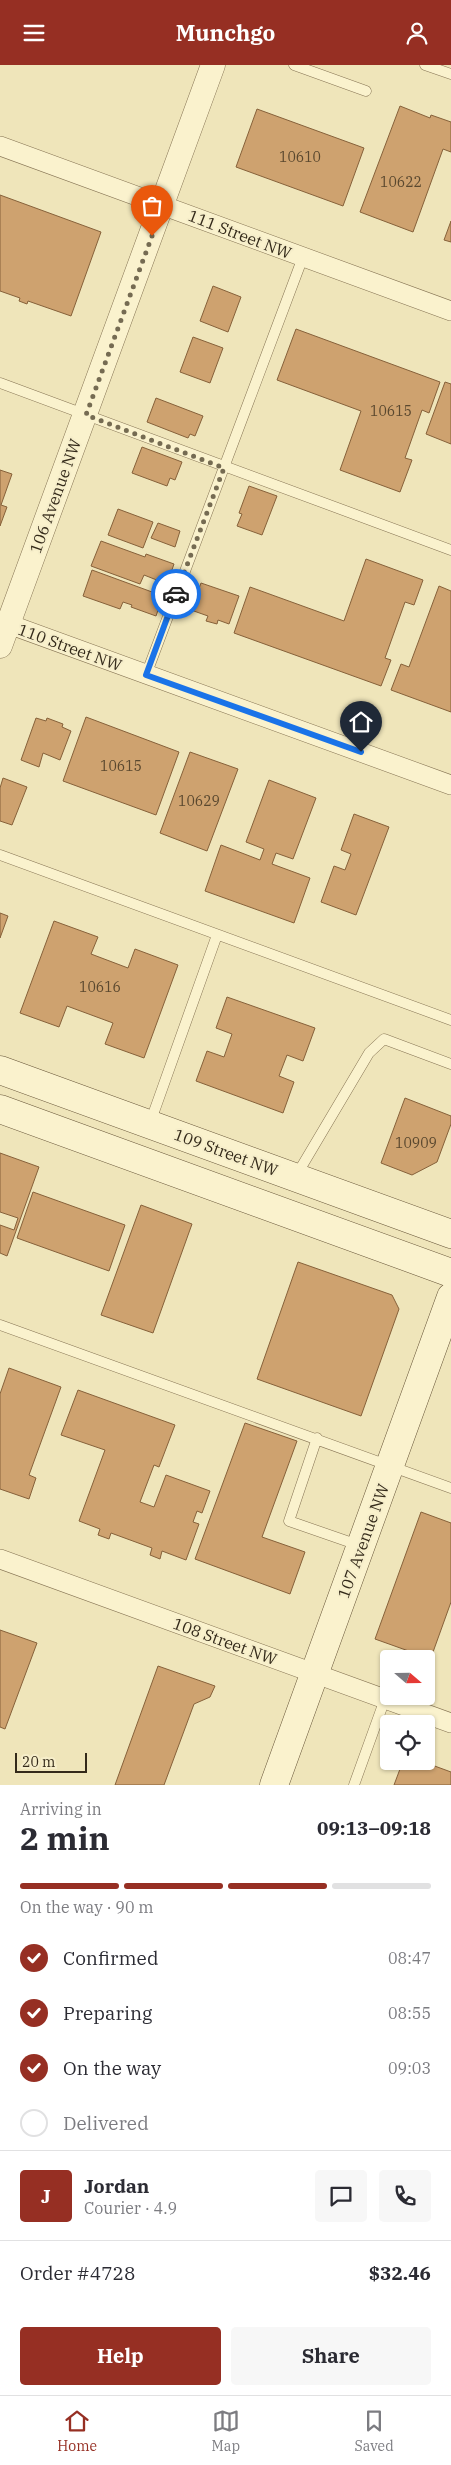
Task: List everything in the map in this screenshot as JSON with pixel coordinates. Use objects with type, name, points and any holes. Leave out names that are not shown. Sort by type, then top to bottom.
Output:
[{"type":"main road","name":"109 Street NW","points":[[0,1070],[451,1235]]},
{"type":"main road","points":[[0,1109],[451,1273]]},
{"type":"main road","name":"107 Avenue NW","points":[[274,1785],[391,1465],[439,1342],[451,1297]]},
{"type":"street","name":"106 Avenue NW","points":[[0,646],[4,622],[86,415],[213,65]]},
{"type":"street","name":"111 Street NW","points":[[0,146],[451,311]]},
{"type":"street","name":"110 Street NW","points":[[4,622],[451,785]]},
{"type":"street","name":"108 Street NW","points":[[0,1559],[380,1697]]},
{"type":"street","name":"108 Street NW","points":[[404,1705],[450,1719]]},
{"type":"lane","points":[[294,65],[366,91]]},
{"type":"lane","points":[[425,65],[451,74]]},
{"type":"lane","points":[[146,675],[303,257]]},
{"type":"lane","points":[[0,383],[224,468],[451,550]]},
{"type":"lane","points":[[0,855],[451,1021]]},
{"type":"lane","points":[[150,1124],[217,935]]},
{"type":"lane","points":[[295,1177],[369,1053],[384,1039],[451,1064]]},
{"type":"lane","points":[[0,1325],[451,1487]]},
{"type":"lane","points":[[317,1438],[288,1521],[361,1546]]},
{"type":"lane","points":[[354,1785],[383,1705]]},
{"type":"building","points":[[400,106],[430,118],[431,115],[451,122],[451,152],[443,149],[413,232],[360,212]]},
{"type":"building","points":[[257,109],[364,148],[343,206],[236,167]]},
{"type":"building","points":[[0,195],[101,232],[71,316],[28,301],[27,304],[19,301],[20,298],[0,291]]},
{"type":"building","points":[[451,221],[451,242],[444,240]]},
{"type":"building","points":[[213,286],[241,297],[228,332],[200,321]]},
{"type":"building","points":[[296,329],[440,382],[429,413],[422,410],[405,458],[412,460],[400,492],[340,470],[361,411],[277,380]]},
{"type":"building","points":[[193,337],[223,348],[210,383],[180,372]]},
{"type":"building","points":[[445,382],[451,384],[451,444],[426,434]]},
{"type":"building","points":[[156,398],[203,416],[195,436],[190,434],[188,438],[147,422]]},
{"type":"building","points":[[142,447],[182,462],[175,480],[170,478],[167,486],[132,473]]},
{"type":"building","points":[[0,470],[12,474],[1,505],[7,507],[0,526]]},
{"type":"building","points":[[249,486],[277,496],[262,535],[237,526],[242,514],[239,513]]},
{"type":"building","points":[[118,509],[153,522],[143,548],[108,535]]},
{"type":"building","points":[[158,523],[180,531],[175,547],[151,538]]},
{"type":"building","points":[[101,541],[145,557],[146,554],[174,564],[167,584],[144,575],[140,584],[91,566]]},
{"type":"building","points":[[366,559],[423,580],[414,605],[405,602],[385,658],[391,660],[381,686],[234,633],[250,587],[344,621]]},
{"type":"building","points":[[92,570],[163,596],[156,616],[123,602],[120,609],[83,596]]},
{"type":"building","points":[[201,583],[239,596],[229,624],[218,620],[217,624],[206,621],[208,616],[191,610]]},
{"type":"building","points":[[439,586],[451,591],[451,712],[391,690],[401,664],[409,667]]},
{"type":"building","points":[[86,717],[179,752],[156,815],[63,781]]},
{"type":"building","points":[[36,718],[46,721],[47,718],[63,724],[62,727],[71,731],[60,760],[43,753],[39,767],[21,760]]},
{"type":"building","points":[[190,752],[238,769],[207,851],[160,833]]},
{"type":"building","points":[[3,778],[27,787],[12,825],[0,821],[0,788]]},
{"type":"building","points":[[269,780],[316,798],[293,859],[276,853],[272,864],[310,878],[294,923],[205,891],[221,845],[260,860],[264,849],[246,842]]},
{"type":"building","points":[[354,814],[389,827],[356,915],[321,902],[334,866],[345,870],[351,854],[341,850]]},
{"type":"building","points":[[0,913],[8,916],[0,938]]},
{"type":"building","points":[[54,921],[98,937],[91,954],[128,968],[135,949],[178,965],[144,1058],[105,1044],[113,1023],[67,1006],[59,1027],[20,1013]]},
{"type":"building","points":[[227,997],[315,1028],[303,1061],[287,1055],[279,1076],[294,1082],[283,1113],[196,1081],[207,1051],[224,1057],[232,1034],[216,1028]]},
{"type":"building","points":[[405,1098],[451,1116],[451,1124],[437,1162],[412,1175],[381,1163]]},
{"type":"building","points":[[0,1153],[39,1167],[7,1256],[0,1253],[0,1225],[14,1230],[18,1218],[0,1212]]},
{"type":"building","points":[[33,1192],[125,1225],[109,1271],[17,1238]]},
{"type":"building","points":[[141,1205],[192,1224],[153,1333],[101,1315]]},
{"type":"building","points":[[298,1262],[392,1295],[399,1309],[361,1416],[257,1379]]},
{"type":"building","points":[[9,1368],[61,1387],[29,1475],[36,1478],[29,1499],[0,1489],[0,1394]]},
{"type":"building","points":[[78,1390],[175,1425],[159,1467],[154,1465],[140,1502],[154,1507],[166,1475],[210,1491],[202,1513],[197,1511],[193,1522],[199,1524],[186,1560],[162,1551],[160,1559],[150,1555],[152,1548],[111,1533],[109,1539],[98,1535],[100,1529],[79,1521],[105,1450],[61,1435]]},
{"type":"building","points":[[245,1423],[297,1441],[262,1537],[305,1552],[290,1594],[195,1559]]},
{"type":"building","points":[[421,1512],[451,1523],[451,1602],[434,1650],[406,1650],[375,1639]]},
{"type":"building","points":[[0,1630],[37,1643],[5,1729],[0,1727]]},
{"type":"building","points":[[158,1666],[215,1686],[210,1697],[194,1704],[164,1785],[115,1785]]},
{"type":"building","points":[[435,1766],[451,1772],[451,1785],[394,1785],[400,1770],[435,1770]]},
{"type":"way so far","points":[[152,236],[86,415],[224,468],[176,594]]},
{"type":"route","points":[[176,594],[146,675],[361,752]]}]
